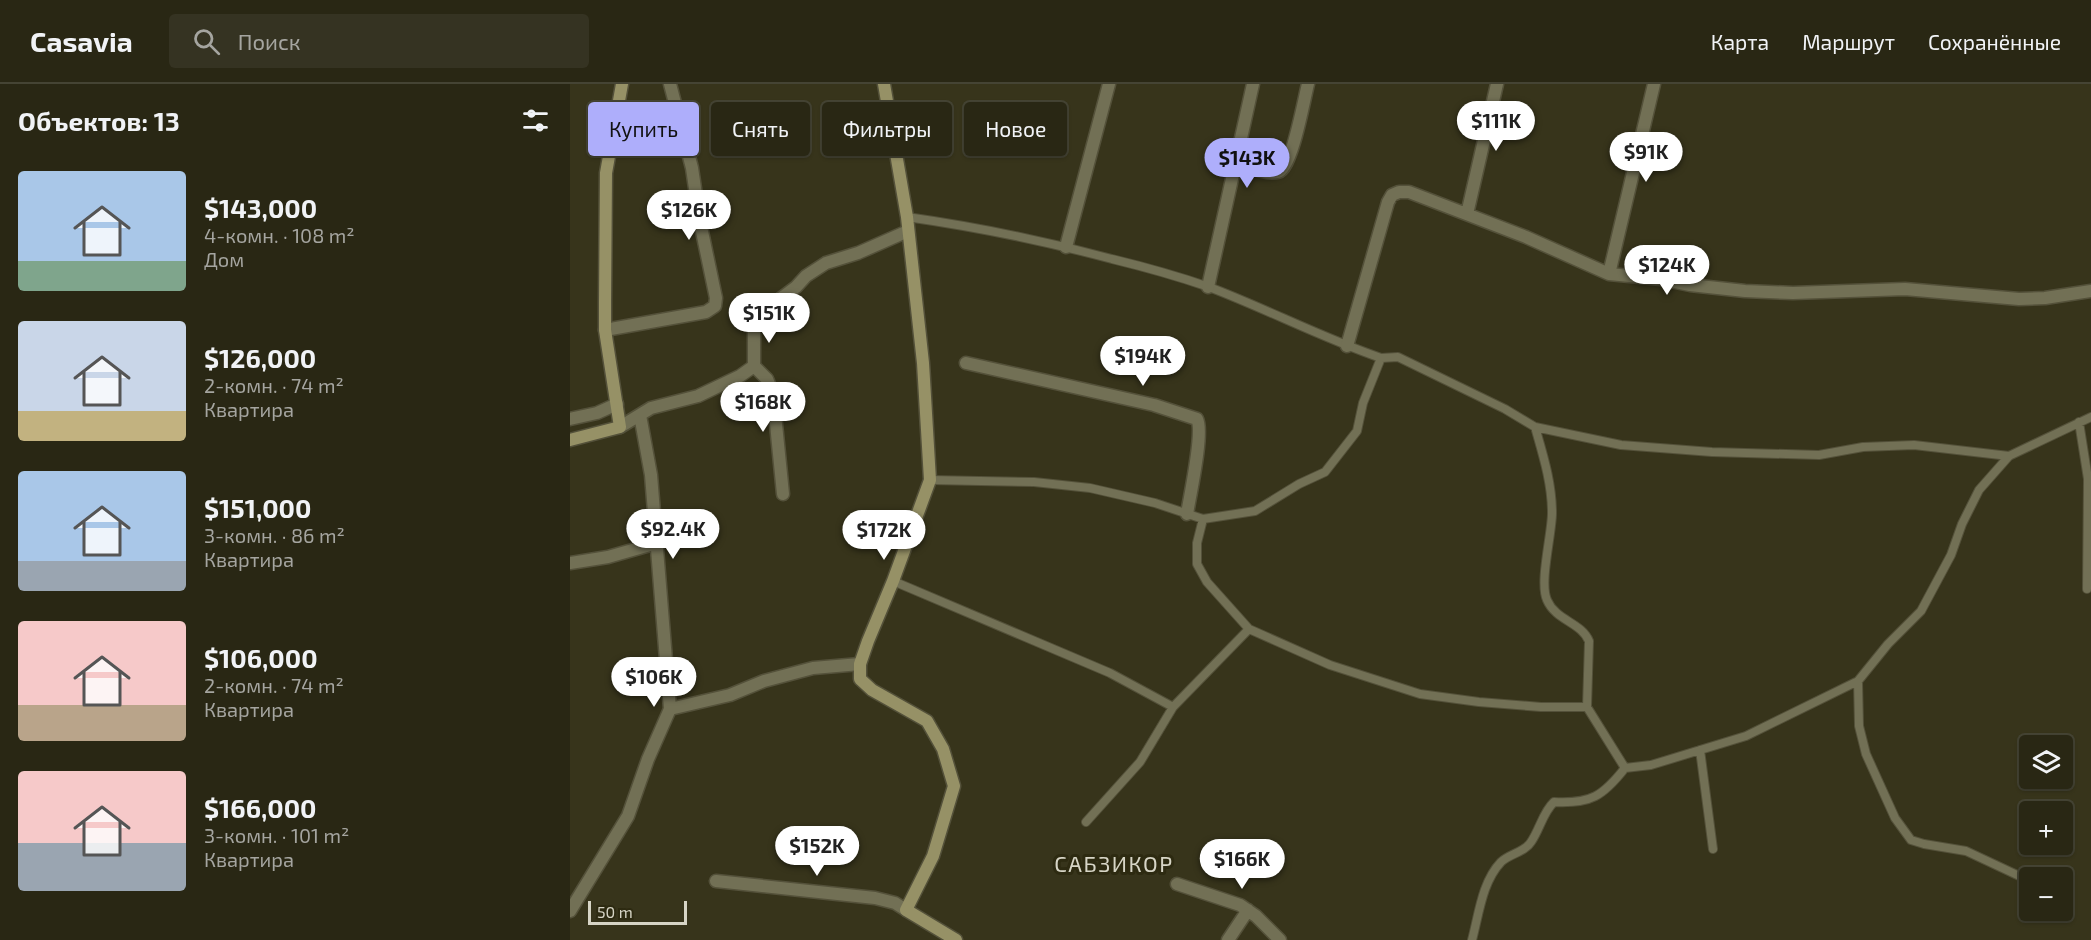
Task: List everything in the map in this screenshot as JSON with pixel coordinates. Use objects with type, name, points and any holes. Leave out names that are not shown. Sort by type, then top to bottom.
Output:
[{"type":"street","points":[[620,427],[605,330],[606,173],[622,84]]},
{"type":"street","points":[[605,330],[706,312],[715,306],[716,298],[700,222],[692,168],[670,84]]},
{"type":"street","points":[[884,84],[907,217],[923,363],[930,480],[860,664],[860,679],[872,690],[927,721],[944,749],[954,786],[933,856],[906,910]]},
{"type":"street","points":[[1066,247],[1108,84]]},
{"type":"street","points":[[1208,287],[1253,84]]},
{"type":"street","points":[[1237,162],[1269,171],[1279,172],[1285,168],[1308,84]]},
{"type":"street","points":[[1467,214],[1497,84]]},
{"type":"street","points":[[1610,274],[1654,84]]},
{"type":"street","points":[[1347,346],[1388,202],[1392,195],[1399,192],[1409,192],[1467,214],[1610,274],[1723,289],[1784,293],[1905,289],[2045,298],[2091,291]]},
{"type":"street","points":[[783,494],[773,394],[767,379],[753,366],[753,328],[756,318],[796,287],[806,276],[826,263],[858,253],[908,231]]},
{"type":"street","points":[[966,363],[1194,416],[1200,425],[1187,514]]},
{"type":"street","points":[[570,440],[620,427],[651,408],[698,396],[740,376],[753,366]]},
{"type":"street","points":[[570,420],[597,413],[617,404]]},
{"type":"street","points":[[570,911],[628,816],[648,759],[670,709],[651,475],[640,415]]},
{"type":"street","points":[[570,563],[608,557],[657,543]]},
{"type":"street","points":[[670,709],[730,695],[764,681],[813,668],[860,664]]},
{"type":"street","points":[[716,881],[875,898],[895,903],[956,940]]},
{"type":"street","points":[[1177,884],[1240,905],[1256,916],[1280,940]]},
{"type":"street","points":[[1228,940],[1248,910]]},
{"type":"lane","points":[[907,217],[970,226],[1066,247],[1208,287],[1347,346],[1381,358],[1398,357],[1505,409],[1535,427],[1621,445],[1712,452],[1819,455],[1863,447],[1914,445],[2009,456]]},
{"type":"lane","points":[[930,480],[1034,482],[1090,488],[1155,503],[1203,519],[1255,512],[1299,484],[1325,472],[1357,431],[1363,403],[1381,358]]},
{"type":"lane","points":[[1472,940],[1485,888],[1495,870],[1503,860],[1530,844],[1548,807],[1554,801],[1582,801],[1609,789],[1625,768],[1651,765],[1746,736],[1858,681],[1888,644],[1921,611],[1951,555],[1962,524],[1979,490],[2009,456],[2091,417]]},
{"type":"lane","points":[[2079,422],[2088,479],[2086,589]]},
{"type":"lane","points":[[1535,427],[1547,470],[1552,514],[1546,568],[1546,599],[1554,612],[1585,633],[1589,641],[1587,707],[1625,768]]},
{"type":"lane","points":[[1203,519],[1197,543],[1197,564],[1207,582],[1250,629],[1330,665],[1420,693],[1479,702],[1540,707],[1587,707]]},
{"type":"lane","points":[[893,581],[1110,673],[1173,706]]},
{"type":"lane","points":[[1086,822],[1140,762],[1173,706],[1250,629]]},
{"type":"lane","points":[[1858,681],[1859,726],[1866,754],[1895,818],[1911,840],[1966,851],[2019,876]]},
{"type":"lane","points":[[1700,750],[1713,849]]},
{"type":"district","name":"САБЗИКОР","points":[[1114,863]]}]
